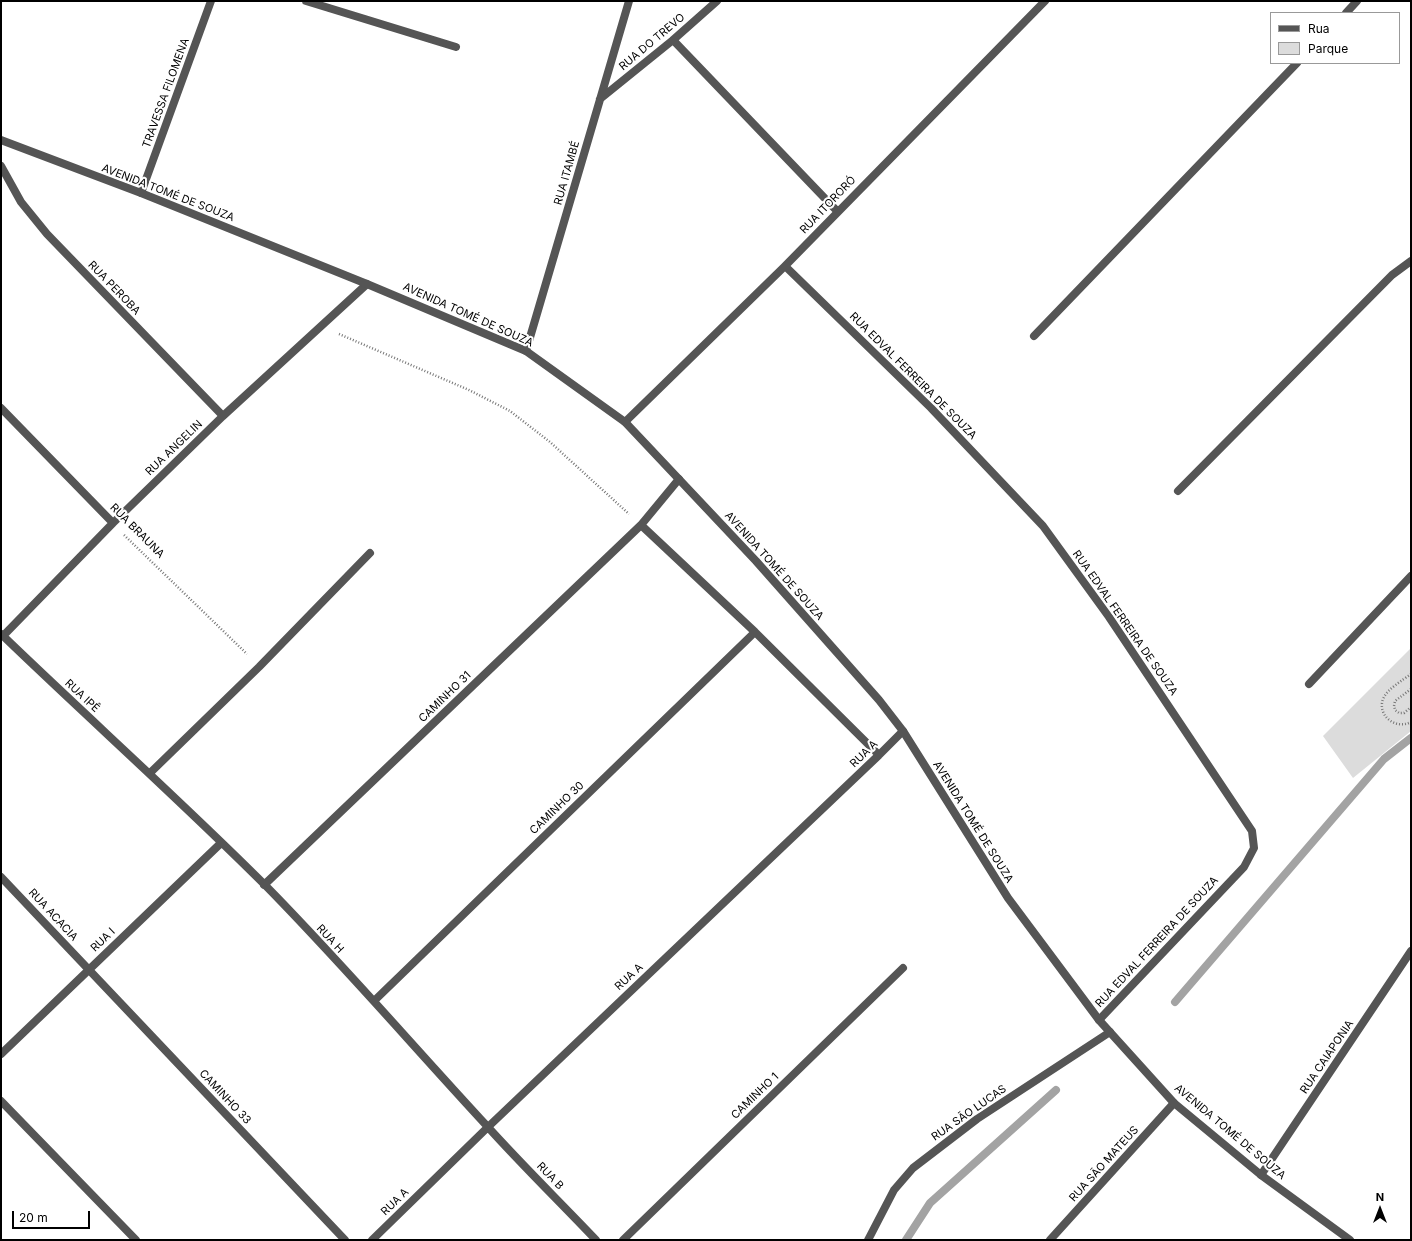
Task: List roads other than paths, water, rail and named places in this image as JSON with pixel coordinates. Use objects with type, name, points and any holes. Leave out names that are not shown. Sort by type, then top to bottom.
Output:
[{"type":"street","name":"TRAVESSA FILOMENA","points":[[141,193],[211,1]]},
{"type":"street","points":[[306,1],[456,47]]},
{"type":"street","name":"RUA ITAMBÉ","points":[[526,351],[629,1]]},
{"type":"street","name":"RUA DO TREVO","points":[[600,99],[674,40],[717,1]]},
{"type":"street","name":"RUA ITORORÓ","points":[[625,422],[785,266],[837,211],[1045,1]]},
{"type":"street","points":[[1347,12],[1357,1]]},
{"type":"street","points":[[674,40],[837,211]]},
{"type":"street","points":[[1034,336],[1297,64]]},
{"type":"street","name":"AVENIDA TOMÉ DE SOUZA","points":[[1,140],[141,193],[368,284],[526,351],[625,422],[756,561],[864,682],[902,731],[1008,898],[1099,1020],[1174,1103],[1261,1175],[1350,1240]]},
{"type":"street","name":"RUA PEROBA","points":[[1,166],[21,202],[47,234],[223,416]]},
{"type":"street","points":[[1178,491],[1392,275],[1411,261]]},
{"type":"street","name":"RUA EDVAL FERREIRA DE SOUZA","points":[[785,266],[931,408],[1043,526],[1109,618],[1252,831],[1254,848],[1244,867],[1099,1020]]},
{"type":"street","name":"RUA ANGELIN","points":[[2,635],[113,523],[223,416],[368,284]]},
{"type":"street","name":"RUA BRAUNA","points":[[1,408],[113,523]]},
{"type":"street","name":"CAMINHO 31","points":[[264,885],[641,525],[679,479]]},
{"type":"street","points":[[641,525],[755,632],[879,755]]},
{"type":"street","points":[[150,773],[259,667],[370,553]]},
{"type":"street","points":[[1309,684],[1411,576]]},
{"type":"street","name":"CAMINHO 30","points":[[374,1001],[755,632]]},
{"type":"street","name":"RUA IPÊ","points":[[2,635],[89,718],[150,773]]},
{"type":"street","name":"RUA A","points":[[372,1240],[488,1127],[879,755],[902,731]]},
{"type":"street","name":"RUA H","points":[[150,773],[264,885],[374,1001],[488,1127]]},
{"type":"street","name":"RUA I","points":[[1,1054],[221,843]]},
{"type":"street","name":"RUA ACACIA","points":[[1,877],[89,969]]},
{"type":"street","name":"RUA CAIAPONIA","points":[[1261,1175],[1411,951]]},
{"type":"street","name":"CAMINHO 1","points":[[623,1240],[902,968]]},
{"type":"street","name":"CAMINHO 33","points":[[89,969],[345,1240]]},
{"type":"street","name":"RUA SÃO LUCAS","points":[[868,1240],[894,1190],[913,1168],[977,1119],[1110,1032]]},
{"type":"street","points":[[1,1101],[136,1240]]},
{"type":"street","name":"RUA SÃO MATEUS","points":[[1050,1240],[1174,1103]]},
{"type":"street","name":"RUA B","points":[[488,1127],[596,1240]]},
{"type":"waterway","points":[[1175,1002],[1384,759],[1411,738]]},
{"type":"waterway","points":[[906,1240],[930,1203],[1056,1090]]}]
